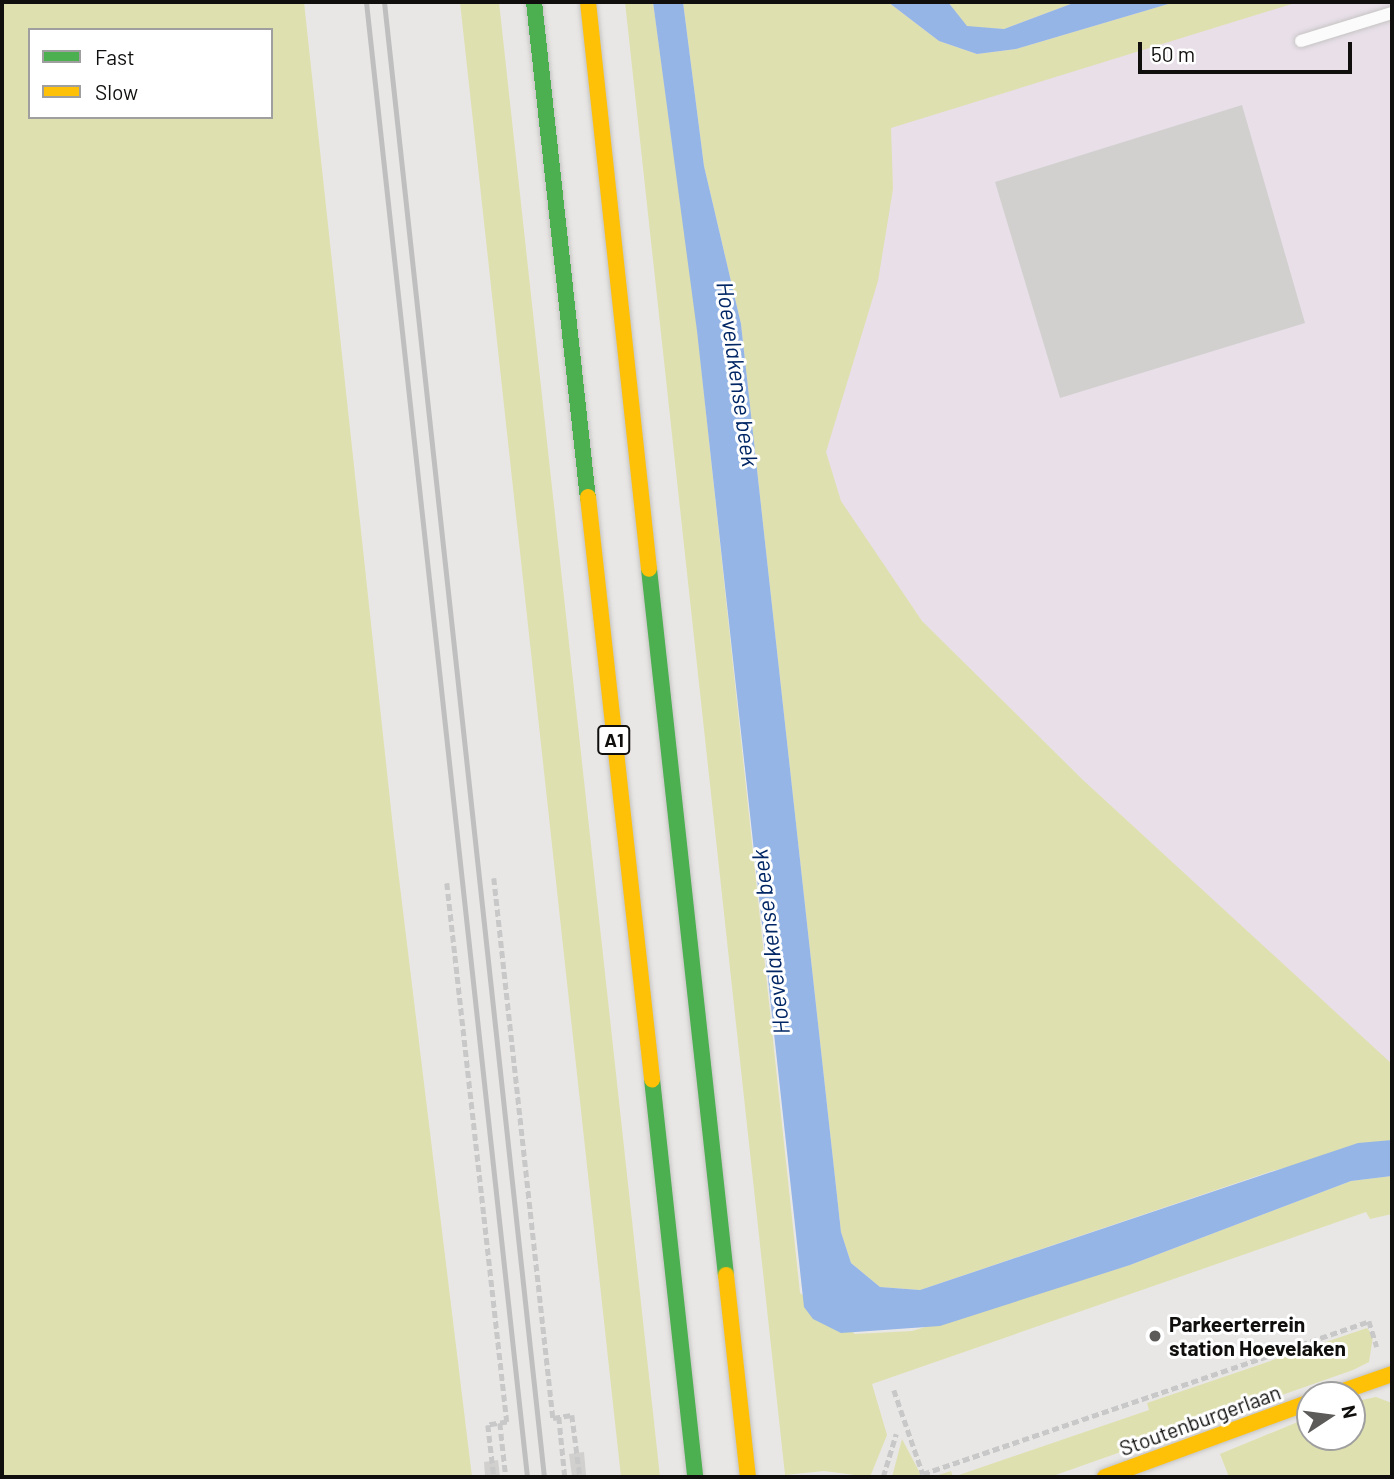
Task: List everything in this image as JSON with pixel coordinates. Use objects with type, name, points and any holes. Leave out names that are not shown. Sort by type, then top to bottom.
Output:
[{"type":"main road","name":"A1","points":[[534,2],[695,1477]]},
{"type":"main road","points":[[589,2],[748,1477]]},
{"type":"main road","points":[[1366,1383],[1392,1374]]},
{"type":"main road","name":"Stoutenburgerlaan","points":[[1105,1477],[1296,1407]]},
{"type":"lane","points":[[1301,41],[1392,13]]},
{"type":"path","points":[[494,878],[553,1418],[572,1415],[580,1477]]},
{"type":"path","points":[[447,883],[507,1422],[488,1424],[494,1477]]},
{"type":"path","points":[[894,1390],[923,1474],[1369,1321],[1378,1335],[1376,1355],[1384,1352]]},
{"type":"path","points":[[558,1417],[565,1477]]},
{"type":"path","points":[[500,1423],[506,1477]]},
{"type":"path","points":[[883,1477],[896,1434]]},
{"type":"shaded area","points":[[741,2],[1392,2],[1392,1065],[1083,780],[922,621],[840,501],[830,478]]},
{"type":"green space","points":[[2,2],[304,2],[394,837],[472,1477],[2,1477]]},
{"type":"green space","points":[[460,2],[499,2],[660,1477],[621,1477]]},
{"type":"green space","points":[[625,2],[653,2],[695,309],[800,1293],[855,1334],[912,1331],[1130,1265],[1351,1181],[1392,1176],[1392,1214],[1370,1219],[1366,1212],[872,1384],[887,1435],[870,1477],[824,1471],[785,1475]]},
{"type":"green space","points":[[683,2],[888,2],[939,41],[977,54],[1016,49],[1175,2],[1298,2],[891,128],[893,189],[878,281],[826,452],[841,501],[922,621],[1083,780],[1392,1064],[1392,1140],[1272,1171],[920,1290],[880,1287],[851,1263],[841,1232],[741,324],[704,166]]},
{"type":"green space","points":[[948,2],[1076,2],[1004,29],[967,27]]},
{"type":"green space","points":[[1367,1328],[1373,1336],[1369,1362],[1353,1370],[1322,1381],[1296,1381],[1296,1390],[1050,1477],[953,1477],[1149,1410],[1147,1403]]},
{"type":"green space","points":[[1376,1397],[1392,1403],[1392,1477],[1229,1477],[1220,1454],[1296,1423],[1296,1451],[1366,1451],[1366,1399]]},
{"type":"green space","points":[[902,1439],[922,1477],[892,1477]]},
{"type":"green space","points":[[951,1471],[953,1477],[932,1477]]},
{"type":"water","name":"Hoevelakense beek","points":[[653,2],[683,2],[704,166],[741,324],[841,1232],[851,1263],[880,1287],[920,1290],[1358,1143],[1392,1140],[1392,1176],[1351,1181],[1130,1265],[940,1326],[841,1333],[813,1319],[804,1307],[697,331]]},
{"type":"water","points":[[888,2],[948,2],[967,26],[1004,29],[1076,2],[1175,2],[1016,49],[977,54],[939,41]]},
{"type":"building","points":[[1242,105],[1305,323],[1060,398],[995,182]]},
{"type":"building","points":[[584,1452],[586,1475],[572,1476],[569,1454]]},
{"type":"building","points":[[498,1460],[500,1477],[485,1477],[484,1462]]},
{"type":"railway","points":[[366,2],[527,1477]]},
{"type":"railway","points":[[384,2],[544,1477]]},
{"type":"traffic: fast","points":[[534,2],[588,497]]},
{"type":"traffic: fast","points":[[649,569],[726,1275]]},
{"type":"traffic: fast","points":[[652,1079],[695,1477]]},
{"type":"traffic: slow","points":[[588,2],[649,569]]},
{"type":"traffic: slow","points":[[588,497],[652,1079]]},
{"type":"traffic: slow","points":[[726,1275],[748,1477]]},
{"type":"traffic: slow","points":[[1366,1383],[1392,1374]]},
{"type":"traffic: slow","points":[[1105,1477],[1296,1407]]},
{"type":"place","name":"Parkeerterrein station Hoevelaken","points":[[1155,1336]]}]
